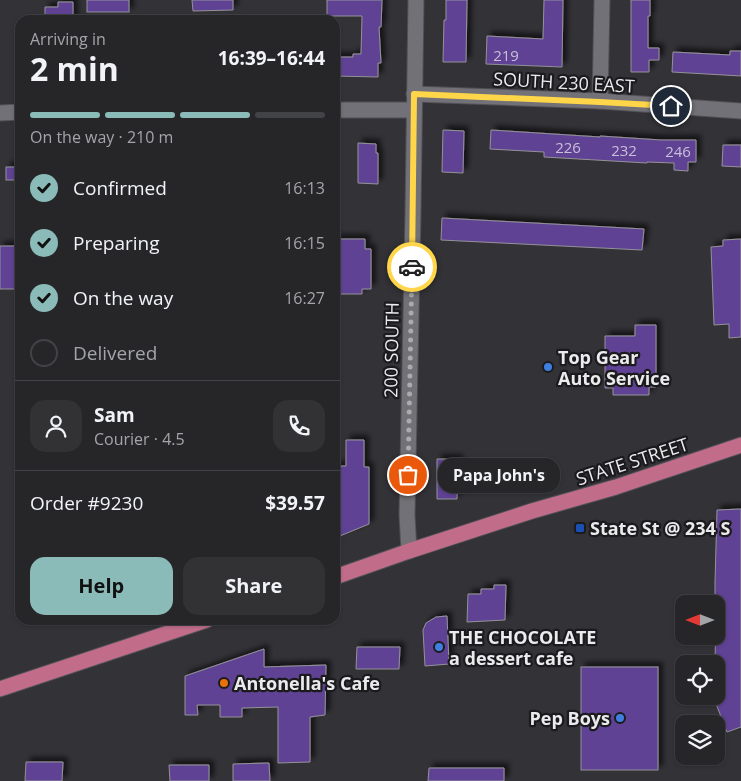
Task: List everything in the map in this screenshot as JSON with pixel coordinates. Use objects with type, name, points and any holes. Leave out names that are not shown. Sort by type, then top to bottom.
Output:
[{"type":"main road","name":"STATE STREET","points":[[340,575],[532,511],[616,487],[741,445]]},
{"type":"main road","points":[[0,689],[192,625]]},
{"type":"street","name":"200 SOUTH","points":[[409,551],[407,515],[416,0]]},
{"type":"street","points":[[600,102],[602,0]]},
{"type":"street","name":"SOUTH 230 EAST","points":[[414,94],[600,102],[741,111]]},
{"type":"street","points":[[340,110],[414,110]]},
{"type":"street","points":[[0,113],[15,112]]},
{"type":"building","points":[[87,0],[129,0],[129,12],[87,12]]},
{"type":"building","points":[[192,0],[233,0],[233,10],[193,11]]},
{"type":"building","points":[[327,0],[382,0],[381,27],[379,27],[381,63],[378,63],[378,77],[340,76],[340,57],[353,57],[353,54],[361,54],[362,16],[327,15]]},
{"type":"building","points":[[446,0],[467,0],[466,62],[443,62]]},
{"type":"building","points":[[544,0],[563,0],[562,67],[486,64],[487,36],[543,39]]},
{"type":"building","points":[[631,0],[650,0],[648,48],[659,48],[659,60],[649,60],[649,72],[631,72]]},
{"type":"building","points":[[58,2],[73,2],[73,15],[45,15],[45,7],[58,7]]},
{"type":"building","points":[[730,51],[741,51],[741,76],[672,72],[673,52],[730,55]]},
{"type":"building","points":[[443,130],[464,131],[463,173],[442,172]]},
{"type":"building","points":[[491,130],[661,140],[696,140],[696,162],[688,162],[688,171],[674,170],[674,163],[544,157],[544,152],[490,149]]},
{"type":"building","points":[[358,143],[376,144],[376,153],[378,153],[378,184],[358,183]]},
{"type":"building","points":[[723,145],[741,145],[741,167],[722,166]]},
{"type":"building","points":[[6,167],[15,167],[15,180],[6,180]]},
{"type":"building","points":[[442,218],[644,229],[642,250],[441,240]]},
{"type":"building","points":[[340,239],[365,239],[365,249],[371,249],[371,289],[362,289],[362,294],[340,294]]},
{"type":"building","points":[[741,239],[741,337],[729,338],[729,324],[714,325],[711,247],[723,246],[723,240]]},
{"type":"building","points":[[0,246],[15,246],[15,289],[0,289]]},
{"type":"building","points":[[635,325],[656,325],[656,387],[649,387],[649,395],[613,395],[613,388],[605,388],[605,336],[635,336]]},
{"type":"building","points":[[346,440],[364,440],[364,467],[369,467],[369,524],[340,536],[340,466],[346,466]]},
{"type":"building","points":[[437,459],[458,459],[457,499],[437,499]]},
{"type":"building","points":[[741,509],[741,727],[727,732],[725,715],[720,715],[716,705],[725,705],[725,655],[715,655],[715,645],[725,645],[725,595],[715,595],[717,510]]},
{"type":"building","points":[[494,585],[506,585],[505,620],[467,622],[468,594],[481,594],[481,589],[494,589]]},
{"type":"building","name":"THE CHOCOLATE a dessert cafe","points":[[447,616],[449,664],[425,666],[423,630],[426,623],[436,617]]},
{"type":"building","points":[[357,647],[400,647],[399,669],[356,669]]},
{"type":"building","points":[[264,649],[264,667],[326,665],[325,715],[310,717],[310,762],[278,763],[278,707],[242,708],[242,717],[220,717],[220,705],[197,705],[198,715],[185,715],[185,676]]},
{"type":"building","name":"Pep Boys","points":[[581,667],[658,667],[658,770],[581,770]]},
{"type":"building","points":[[26,762],[63,762],[62,781],[25,781]]},
{"type":"building","points":[[269,763],[270,781],[233,781],[233,764]]},
{"type":"building","points":[[169,765],[209,765],[209,781],[170,781]]},
{"type":"building","points":[[429,768],[504,768],[504,781],[428,781]]},
{"type":"way so far","points":[[408,475],[412,267]]},
{"type":"place","name":"Top Gear Auto Service","points":[[548,367]]},
{"type":"place","name":"Papa John's","points":[[408,475]]},
{"type":"place","name":"State St @ 234 S","points":[[580,528]]},
{"type":"place","name":"THE CHOCOLATE a dessert cafe","points":[[439,647]]},
{"type":"place","name":"Antonella's Cafe","points":[[224,683]]},
{"type":"place","name":"Pep Boys","points":[[620,718]]},
{"type":"route","points":[[412,267],[414,94],[671,106]]}]
